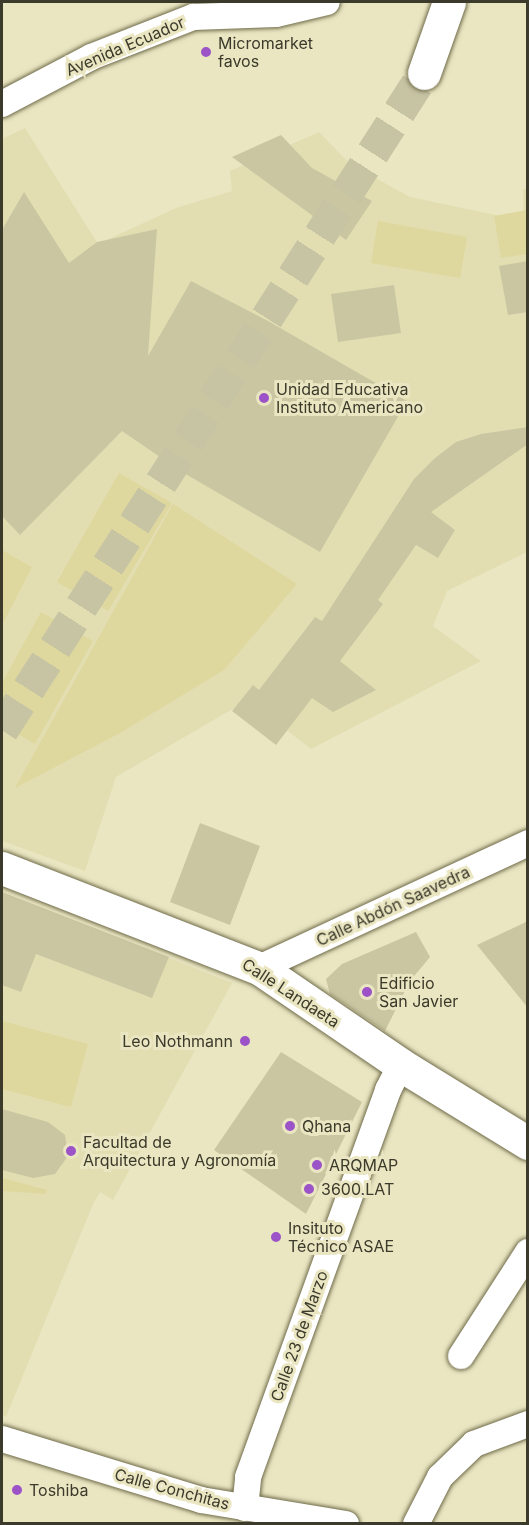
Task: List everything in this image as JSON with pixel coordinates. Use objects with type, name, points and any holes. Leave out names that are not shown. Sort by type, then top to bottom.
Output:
[{"type":"main road","points":[[424,73],[449,2]]},
{"type":"main road","name":"Calle Landaeta","points":[[2,868],[259,968],[401,1065],[528,1143]]},
{"type":"street","name":"Avenida Ecuador","points":[[2,104],[91,57],[193,17],[276,14],[327,2]]},
{"type":"street","name":"Calle Abdón Saavedra","points":[[259,968],[528,843]]},
{"type":"street","name":"Calle 23 de Marzo","points":[[245,1508],[248,1478],[388,1090],[401,1065]]},
{"type":"street","points":[[461,1356],[528,1252]]},
{"type":"street","points":[[417,1524],[440,1477],[474,1444],[528,1424]]},
{"type":"street","name":"Calle Conchitas","points":[[2,1439],[201,1500],[346,1524]]},
{"type":"shaded area","name":"Unidad Educativa Instituto Americano","points":[[25,128],[98,244],[176,208],[232,191],[230,171],[319,132],[350,164],[410,197],[524,221],[523,189],[527,189],[527,552],[447,591],[433,626],[481,661],[311,749],[248,700],[116,777],[85,871],[2,841],[2,139]]},
{"type":"shaded area","points":[[527,210],[527,254],[501,258],[494,216]]},
{"type":"shaded area","points":[[378,221],[467,237],[460,278],[371,263]]},
{"type":"shaded area","points":[[119,473],[172,503],[108,611],[57,582]]},
{"type":"shaded area","points":[[173,504],[297,584],[224,670],[120,733],[15,788]]},
{"type":"shaded area","points":[[2,550],[32,567],[2,625]]},
{"type":"shaded area","points":[[41,612],[93,641],[35,744],[2,725],[2,683]]},
{"type":"shaded area","name":"Facultad de Arquitectura y Agronomía","points":[[2,892],[232,983],[113,1200],[100,1192],[93,1204],[6,1417],[2,1415]]},
{"type":"shaded area","points":[[2,1021],[88,1044],[71,1107],[2,1089]]},
{"type":"shaded area","points":[[2,1178],[47,1190],[46,1194],[2,1191]]},
{"type":"building","points":[[281,135],[312,168],[372,201],[346,240],[232,157]]},
{"type":"building","points":[[24,192],[69,263],[97,242],[157,229],[148,356],[191,281],[268,321],[407,401],[320,552],[182,472],[122,431],[20,535],[2,516],[2,230]]},
{"type":"building","points":[[528,261],[528,312],[508,315],[499,266]]},
{"type":"building","points":[[394,285],[401,333],[338,342],[331,294]]},
{"type":"building","points":[[528,427],[528,444],[431,512],[455,530],[438,558],[416,545],[378,600],[383,604],[340,661],[376,690],[333,712],[312,698],[276,745],[232,711],[253,685],[259,690],[315,617],[322,621],[414,479],[435,458],[456,442],[481,434]]},
{"type":"building","points":[[200,823],[260,846],[230,925],[170,902]]},
{"type":"building","points":[[2,892],[169,957],[152,998],[36,954],[21,992],[2,985]]},
{"type":"building","points":[[528,921],[528,1008],[477,945]]},
{"type":"building","name":"Edificio San Javier","points":[[416,932],[430,957],[410,981],[385,1031],[330,994],[326,979],[342,964]]},
{"type":"building","name":"Qhana","points":[[281,1052],[362,1102],[306,1214],[214,1150]]},
{"type":"building","points":[[2,1109],[48,1122],[65,1135],[68,1156],[55,1174],[33,1178],[2,1170]]},
{"type":"tunnel","points":[[2,730],[424,73]]},
{"type":"place","name":"Micromarket favos","points":[[206,52]]},
{"type":"place","name":"Unidad Educativa Instituto Americano","points":[[264,398]]},
{"type":"place","name":"Edificio San Javier","points":[[367,992]]},
{"type":"place","name":"Leo Nothmann","points":[[245,1041]]},
{"type":"place","name":"Qhana","points":[[290,1126]]},
{"type":"place","name":"Facultad de Arquitectura y Agronomía","points":[[71,1151]]},
{"type":"place","name":"ARQMAP","points":[[317,1165]]},
{"type":"place","name":"3600.LAT","points":[[309,1189]]},
{"type":"place","name":"Insituto Técnico ASAE","points":[[276,1237]]},
{"type":"place","name":"Toshiba","points":[[17,1490]]}]
